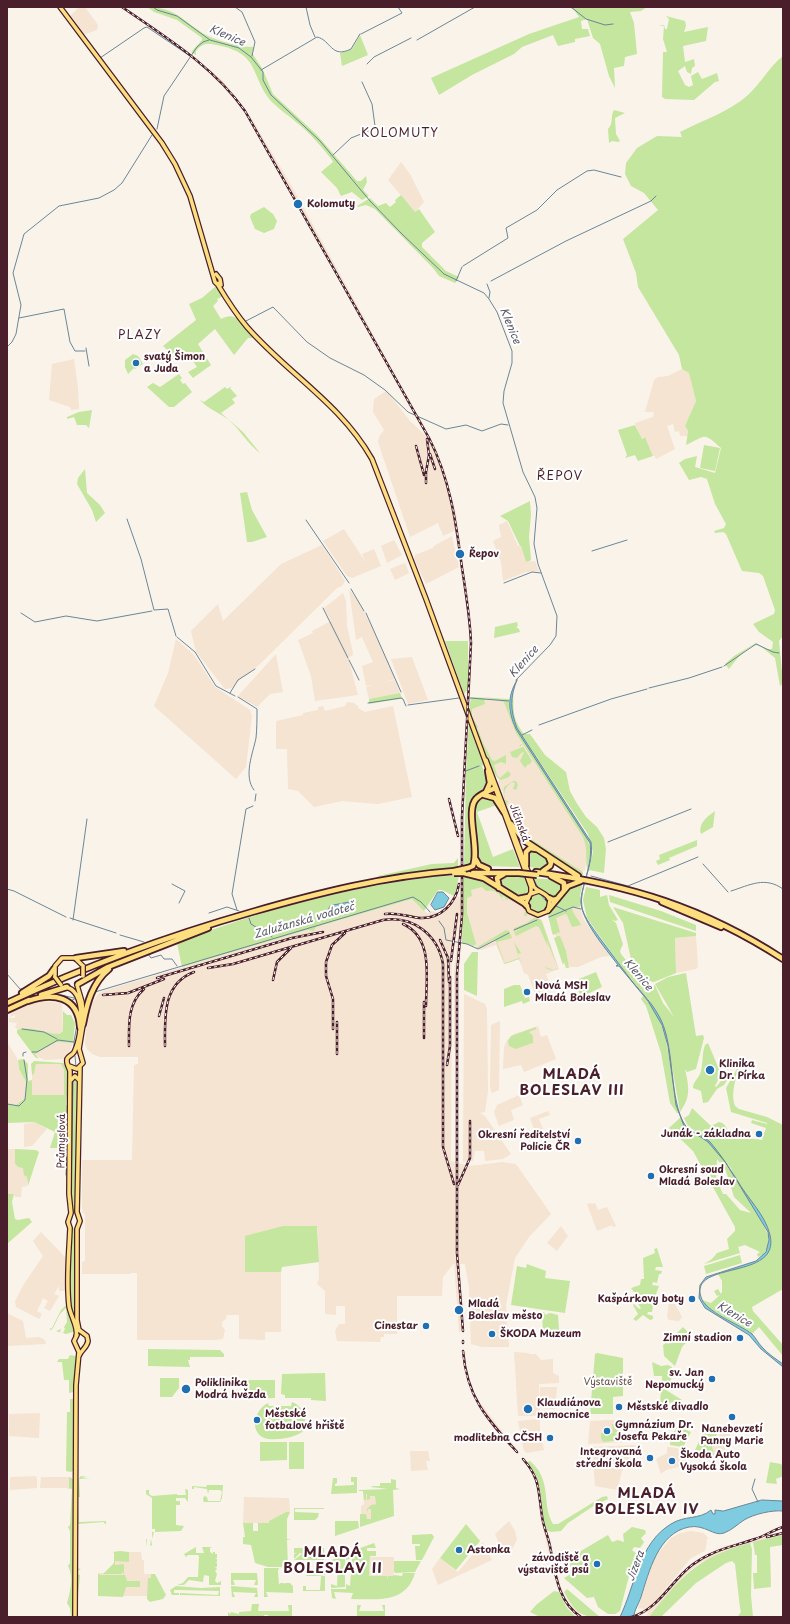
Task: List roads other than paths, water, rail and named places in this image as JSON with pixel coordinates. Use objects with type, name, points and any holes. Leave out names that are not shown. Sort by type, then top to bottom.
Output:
[{"type":"highway","points":[[484,794],[490,783],[488,771]]},
{"type":"highway","points":[[467,871],[473,866],[475,856],[472,807],[476,799],[496,788]]},
{"type":"highway","points":[[484,794],[495,798],[504,812]]},
{"type":"highway","points":[[511,824],[519,836],[581,879]]},
{"type":"highway","points":[[526,865],[526,852],[530,848],[537,849]]},
{"type":"highway","points":[[475,856],[479,865],[488,869]]},
{"type":"highway","points":[[536,873],[549,868],[551,863],[548,857]]},
{"type":"highway","points":[[7,1004],[61,979],[140,948],[233,917],[384,879],[488,869],[581,879],[649,895],[692,910],[732,929],[783,960]]},
{"type":"highway","points":[[467,871],[519,872]]},
{"type":"highway","points":[[467,871],[484,878],[527,906]]},
{"type":"highway","points":[[7,1004],[108,963],[208,928],[297,902],[354,889],[413,877],[454,872]]},
{"type":"highway","points":[[499,888],[497,883],[498,877],[510,873]]},
{"type":"highway","points":[[536,873],[581,879]]},
{"type":"highway","points":[[551,876],[564,883],[564,891]]},
{"type":"highway","points":[[548,910],[572,883],[581,879]]},
{"type":"highway","points":[[591,881],[649,898],[698,916],[743,938],[783,963]]},
{"type":"highway","points":[[518,899],[530,895]]},
{"type":"highway","points":[[549,898],[553,900],[557,899]]},
{"type":"highway","points":[[77,984],[119,963],[208,928]]},
{"type":"highway","points":[[76,958],[103,955],[140,948]]},
{"type":"highway","points":[[81,1026],[96,983],[105,972],[119,963]]},
{"type":"highway","points":[[7,1004],[49,976],[54,969]]},
{"type":"highway","points":[[7,1010],[68,987]]},
{"type":"highway","points":[[28,1001],[48,996],[64,999],[70,1003],[76,1011],[81,1026]]},
{"type":"main road","name":"Jičínská","points":[[60,7],[169,153],[190,196],[209,260],[216,277],[215,282],[219,284],[234,309],[254,334],[336,410],[365,447],[383,483],[496,788],[534,887],[538,891]]},
{"type":"main road","name":"Jičínská","points":[[485,759],[488,771],[496,788],[531,887],[527,906]]},
{"type":"main road","points":[[527,906],[531,912],[536,915],[542,915],[548,910],[550,904],[549,898],[545,893],[538,891],[530,895]]},
{"type":"main road","points":[[68,987],[77,984],[83,976],[83,966],[76,958],[65,957],[58,961],[54,969],[55,977],[61,985],[74,990],[78,998],[81,1012],[81,1026],[77,1044],[73,1054],[68,1058],[68,1065],[74,1069],[80,1067],[83,1061],[79,1046],[83,1008],[77,984]]},
{"type":"main road","points":[[73,1054],[81,1055]]},
{"type":"main road","name":"Průmyslová","points":[[68,1065],[70,1070],[70,1228],[68,1301],[77,1332],[76,1336]]},
{"type":"main road","name":"Průmyslová","points":[[80,1067],[77,1212],[80,1221],[78,1225],[77,1320],[78,1329],[84,1334]]},
{"type":"main road","points":[[70,1082],[74,1076],[80,1081]]},
{"type":"main road","points":[[70,1217],[74,1215],[79,1218]]},
{"type":"main road","points":[[69,1224],[73,1227],[78,1225]]},
{"type":"main road","points":[[76,1617],[76,1401],[78,1356],[74,1342],[76,1336],[84,1334],[87,1337],[88,1342],[78,1356]]},
{"type":"main road","points":[[76,1346],[84,1348]]},
{"type":"water","points":[[517,680],[513,692],[512,709],[517,728],[591,842],[592,851],[591,859],[581,900],[582,891],[589,864],[591,850],[590,843],[516,729],[511,716],[510,698]]},
{"type":"water","points":[[438,892],[443,892],[449,898],[444,907],[435,910],[431,905]]},
{"type":"water","points":[[351,902],[354,908],[329,916],[327,913],[330,906]]},
{"type":"water","points":[[584,914],[599,937],[651,1004],[661,1020],[668,1045],[676,1102],[685,1125],[690,1130],[684,1126],[676,1105],[668,1046],[662,1025],[648,1001],[619,966],[616,966],[618,965],[594,933]]},
{"type":"water","points":[[690,1130],[710,1142],[725,1162],[708,1142]]},
{"type":"water","points":[[727,1165],[768,1227],[770,1235],[770,1249],[762,1259],[750,1265],[720,1273],[708,1278],[701,1286],[701,1297],[709,1308],[715,1313],[752,1334],[764,1350],[783,1364],[783,1367],[761,1349],[749,1335],[705,1308],[699,1298],[700,1285],[706,1277],[756,1261],[766,1252],[769,1240],[768,1232]]},
{"type":"water","points":[[762,1500],[783,1501],[783,1511],[758,1514],[744,1520],[732,1529],[720,1534],[700,1527],[689,1527],[678,1531],[670,1537],[662,1545],[656,1555],[634,1616],[620,1617],[639,1566],[652,1542],[660,1532],[681,1519],[702,1515],[711,1510],[713,1514],[715,1514],[715,1510],[723,1511]]},
{"type":"waterway","name":"Klenice","points":[[153,7],[157,10],[177,16],[210,40],[239,48],[251,57],[263,72],[263,80],[271,95],[320,141],[370,201],[444,274],[484,293],[497,312],[512,351],[512,363],[504,391],[503,403],[523,472],[535,497],[537,508],[534,544],[538,564],[557,616],[556,636],[550,645],[516,680]]},
{"type":"waterway","points":[[235,7],[242,12],[255,42],[252,56]]},
{"type":"waterway","points":[[306,7],[310,25],[315,37]]},
{"type":"waterway","points":[[361,34],[402,13],[398,7]]},
{"type":"waterway","points":[[417,40],[475,7]]},
{"type":"waterway","points":[[571,7],[586,19],[605,25],[613,24]]},
{"type":"waterway","points":[[100,58],[147,27],[190,56]]},
{"type":"waterway","points":[[261,70],[317,37],[339,52],[351,49],[360,34]]},
{"type":"waterway","points":[[367,64],[374,57],[411,38]]},
{"type":"waterway","points":[[157,129],[164,96],[197,47],[203,42],[209,40]]},
{"type":"waterway","points":[[333,155],[351,138],[371,130],[375,126],[372,104],[362,82]]},
{"type":"waterway","points":[[7,347],[12,342],[16,334],[21,305],[13,273],[24,234],[59,206],[99,198],[114,190],[122,183],[152,135]]},
{"type":"waterway","points":[[463,266],[508,238],[506,228],[537,210],[557,190],[587,171],[594,170],[621,177]]},
{"type":"waterway","points":[[491,281],[566,241],[651,201],[656,196]]},
{"type":"waterway","points":[[456,281],[462,267]]},
{"type":"waterway","points":[[487,284],[490,292],[489,298]]},
{"type":"waterway","points":[[246,321],[273,307],[307,342],[330,358],[364,375],[385,390],[408,412],[446,429],[466,425],[482,431],[501,424],[508,425]]},
{"type":"waterway","points":[[19,318],[64,309],[70,342],[75,351],[85,351]]},
{"type":"waterway","points":[[86,348],[89,366]]},
{"type":"waterway","points":[[127,519],[141,559],[154,610],[168,609],[176,636]]},
{"type":"waterway","points":[[306,520],[349,583]]},
{"type":"waterway","points":[[592,551],[627,540]]},
{"type":"waterway","points":[[504,583],[532,572],[541,573]]},
{"type":"waterway","points":[[351,589],[364,611]]},
{"type":"waterway","points":[[323,608],[348,658]]},
{"type":"waterway","points":[[21,613],[35,622],[66,616],[97,621],[152,611]]},
{"type":"waterway","points":[[366,613],[401,692]]},
{"type":"waterway","points":[[177,637],[195,652],[216,686],[235,696]]},
{"type":"waterway","points":[[724,666],[756,644],[773,652],[779,653]]},
{"type":"waterway","points":[[349,660],[359,680]]},
{"type":"waterway","points":[[649,688],[689,678],[722,667]]},
{"type":"waterway","points":[[230,693],[238,680],[255,669]]},
{"type":"waterway","points":[[539,725],[611,699],[647,689]]},
{"type":"waterway","points":[[238,697],[257,709],[256,738],[249,771],[249,778],[254,790]]},
{"type":"waterway","points":[[368,703],[401,698],[406,706]]},
{"type":"waterway","points":[[408,705],[459,698]]},
{"type":"waterway","points":[[470,698],[509,701]]},
{"type":"waterway","points":[[522,735],[532,730]]},
{"type":"waterway","points":[[463,772],[479,766]]},
{"type":"waterway","points":[[255,801],[256,794]]},
{"type":"waterway","points":[[237,910],[232,894],[246,809],[253,806]]},
{"type":"waterway","points":[[608,842],[691,809]]},
{"type":"waterway","points":[[73,920],[87,819]]},
{"type":"waterway","points":[[591,876],[628,886],[698,857]]},
{"type":"waterway","points":[[703,864],[728,892]]},
{"type":"waterway","points":[[529,868],[531,873]]},
{"type":"waterway","points":[[532,876],[538,888]]},
{"type":"waterway","points":[[731,891],[751,884],[764,882],[776,885],[783,889]]},
{"type":"waterway","points":[[172,884],[185,891],[179,903]]},
{"type":"waterway","name":"Zalužanská vodoteč","points":[[7,889],[66,917]]},
{"type":"waterway","points":[[541,895],[548,903]]},
{"type":"waterway","name":"Zalužanská vodoteč","points":[[95,992],[413,897],[421,902],[430,912]]},
{"type":"waterway","name":"Zalužanská vodoteč","points":[[556,906],[566,911]]},
{"type":"waterway","points":[[209,913],[227,907],[239,911]]},
{"type":"waterway","name":"Zalužanská vodoteč","points":[[549,917],[573,907],[581,909]]},
{"type":"waterway","name":"Zalužanská vodoteč","points":[[70,918],[116,933]]},
{"type":"waterway","points":[[249,918],[251,924],[272,937]]},
{"type":"waterway","name":"Zalužanská vodoteč","points":[[514,930],[537,920]]},
{"type":"waterway","name":"Zalužanská vodoteč","points":[[439,921],[444,928],[446,940],[467,944],[478,949],[509,933]]},
{"type":"waterway","name":"Zalužanská vodoteč","points":[[120,935],[144,942]]},
{"type":"waterway","name":"Zalužanská vodoteč","points":[[148,954],[151,958],[161,955],[164,959],[172,959],[177,966]]},
{"type":"waterway","points":[[7,974],[20,989],[25,989]]},
{"type":"waterway","points":[[61,995],[74,998]]},
{"type":"waterway","name":"Zalužanská vodoteč","points":[[71,1001],[76,998]]},
{"type":"waterway","points":[[45,999],[56,999]]},
{"type":"waterway","name":"Zalužanská vodoteč","points":[[68,1005],[74,1012]]},
{"type":"waterway","name":"Zalužanská vodoteč","points":[[32,1052],[37,1052],[58,1040],[74,1042],[77,1024]]},
{"type":"waterway","points":[[22,1029],[44,1032],[57,1039]]},
{"type":"waterway","name":"Zalužanská vodoteč","points":[[74,1042],[74,1049]]},
{"type":"waterway","name":"Zalužanská vodoteč","points":[[23,1056],[23,1053],[26,1052]]},
{"type":"waterway","points":[[75,1056],[76,1067]]},
{"type":"waterway","name":"Zalužanská vodoteč","points":[[7,1104],[19,1106],[25,1100],[27,1079],[24,1060]]},
{"type":"waterway","points":[[73,1081],[71,1195],[73,1212]]},
{"type":"waterway","points":[[66,1175],[67,1156]]},
{"type":"waterway","points":[[755,1479],[752,1489],[758,1502]]},
{"type":"railway","points":[[122,7],[204,66],[219,80],[245,111],[429,438],[447,485],[457,534],[468,606],[471,643],[462,817],[462,915],[457,974],[457,1253],[463,1331]]},
{"type":"railway","points":[[426,483],[429,455],[427,439]]},
{"type":"railway","points":[[416,446],[424,475]]},
{"type":"railway","points":[[430,454],[435,469]]},
{"type":"railway","points":[[449,799],[458,836]]},
{"type":"railway","points":[[385,914],[399,914],[420,918],[435,916],[441,913],[451,903],[455,897],[459,884]]},
{"type":"railway","points":[[451,961],[457,914]]},
{"type":"railway","points":[[208,968],[233,964],[383,920],[394,919],[414,924],[430,936],[436,944],[443,964],[443,1111]]},
{"type":"railway","points":[[403,924],[413,930],[420,939],[424,949],[427,971],[426,1006]]},
{"type":"railway","points":[[157,978],[292,938],[323,932]]},
{"type":"railway","points":[[333,1029],[333,999],[326,976],[326,962],[332,945],[345,933]]},
{"type":"railway","points":[[440,940],[448,958],[449,982]]},
{"type":"railway","points":[[273,980],[277,962],[291,948]]},
{"type":"railway","points":[[165,1046],[166,1013],[171,993],[184,977],[194,972]]},
{"type":"railway","points":[[447,1065],[450,1046],[450,977]]},
{"type":"railway","points":[[103,995],[128,993],[164,979]]},
{"type":"railway","points":[[129,1046],[130,1015],[134,1001],[144,989]]},
{"type":"railway","points":[[159,1016],[164,998]]},
{"type":"railway","points":[[424,1002],[424,1038]]},
{"type":"railway","points":[[337,1022],[337,1054]]},
{"type":"railway","points":[[443,1113],[443,1147],[454,1184]]},
{"type":"railway","points":[[458,1185],[470,1158],[470,1121]]},
{"type":"railway","points":[[463,1351],[469,1382],[480,1407],[496,1429],[517,1452]]},
{"type":"railway","points":[[523,1459],[533,1473],[538,1486],[543,1520],[558,1585],[567,1603],[573,1611],[581,1617]]},
{"type":"railway","points":[[632,1617],[642,1613],[650,1607],[684,1572],[700,1560],[722,1549],[759,1538],[783,1527]]},
{"type":"railway","points":[[767,1537],[783,1533]]},
{"type":"place","name":"Kolomuty","points":[[298,204]]},
{"type":"place","name":"svatý Šimon a Juda","points":[[136,363]]},
{"type":"place","name":"Řepov","points":[[460,554]]},
{"type":"place","name":"Nová MSH Mladá Boleslav","points":[[527,992]]},
{"type":"place","name":"Klinika Dr. Pírka","points":[[710,1070]]},
{"type":"place","name":"Junák - základna","points":[[759,1134]]},
{"type":"place","name":"Okresní ředitelství Policie ČR","points":[[578,1141]]},
{"type":"place","name":"Okresní soud Mladá Boleslav","points":[[651,1176]]},
{"type":"place","name":"Kašpárkovy boty","points":[[692,1299]]},
{"type":"place","name":"Mladá Boleslav město","points":[[459,1310]]},
{"type":"place","name":"Cinestar","points":[[426,1326]]},
{"type":"place","name":"ŠKODA Muzeum","points":[[492,1334]]},
{"type":"place","name":"Zimní stadion","points":[[740,1338]]},
{"type":"place","name":"sv. Jan Nepomucký","points":[[712,1379]]},
{"type":"place","name":"Poliklinika Modrá hvězda","points":[[186,1389]]},
{"type":"place","name":"Městské divadlo","points":[[619,1407]]},
{"type":"place","name":"Klaudiánova nemocnice","points":[[528,1409]]},
{"type":"place","name":"Nanebevzetí Panny Marie","points":[[732,1417]]},
{"type":"place","name":"Městské fotbalové hřiště","points":[[257,1420]]},
{"type":"place","name":"Gymnázium Dr. Josefa Pekaře","points":[[607,1431]]},
{"type":"place","name":"modlitebna CČSH","points":[[550,1438]]},
{"type":"place","name":"Integrovaná střední škola","points":[[650,1458]]},
{"type":"place","name":"Škoda Auto Vysoká škola","points":[[672,1461]]},
{"type":"place","name":"Astonka","points":[[459,1550]]},
{"type":"place","name":"závodiště a výstaviště psů","points":[[597,1564]]},
{"type":"district","name":"KOLOMUTY","points":[[400,134]]},
{"type":"district","name":"PLAZY","points":[[140,336]]},
{"type":"district","name":"ŘEPOV","points":[[560,477]]},
{"type":"district","name":"MLADÁ BOLESLAV III","points":[[572,1084]]},
{"type":"district","name":"MLADÁ BOLESLAV IV","points":[[647,1502]]},
{"type":"district","name":"MLADÁ BOLESLAV II","points":[[333,1562]]},
{"type":"park label","name":"Výstaviště","points":[[608,1382]]},
{"type":"water label","name":"Jizera","points":[[636,1566]]}]
